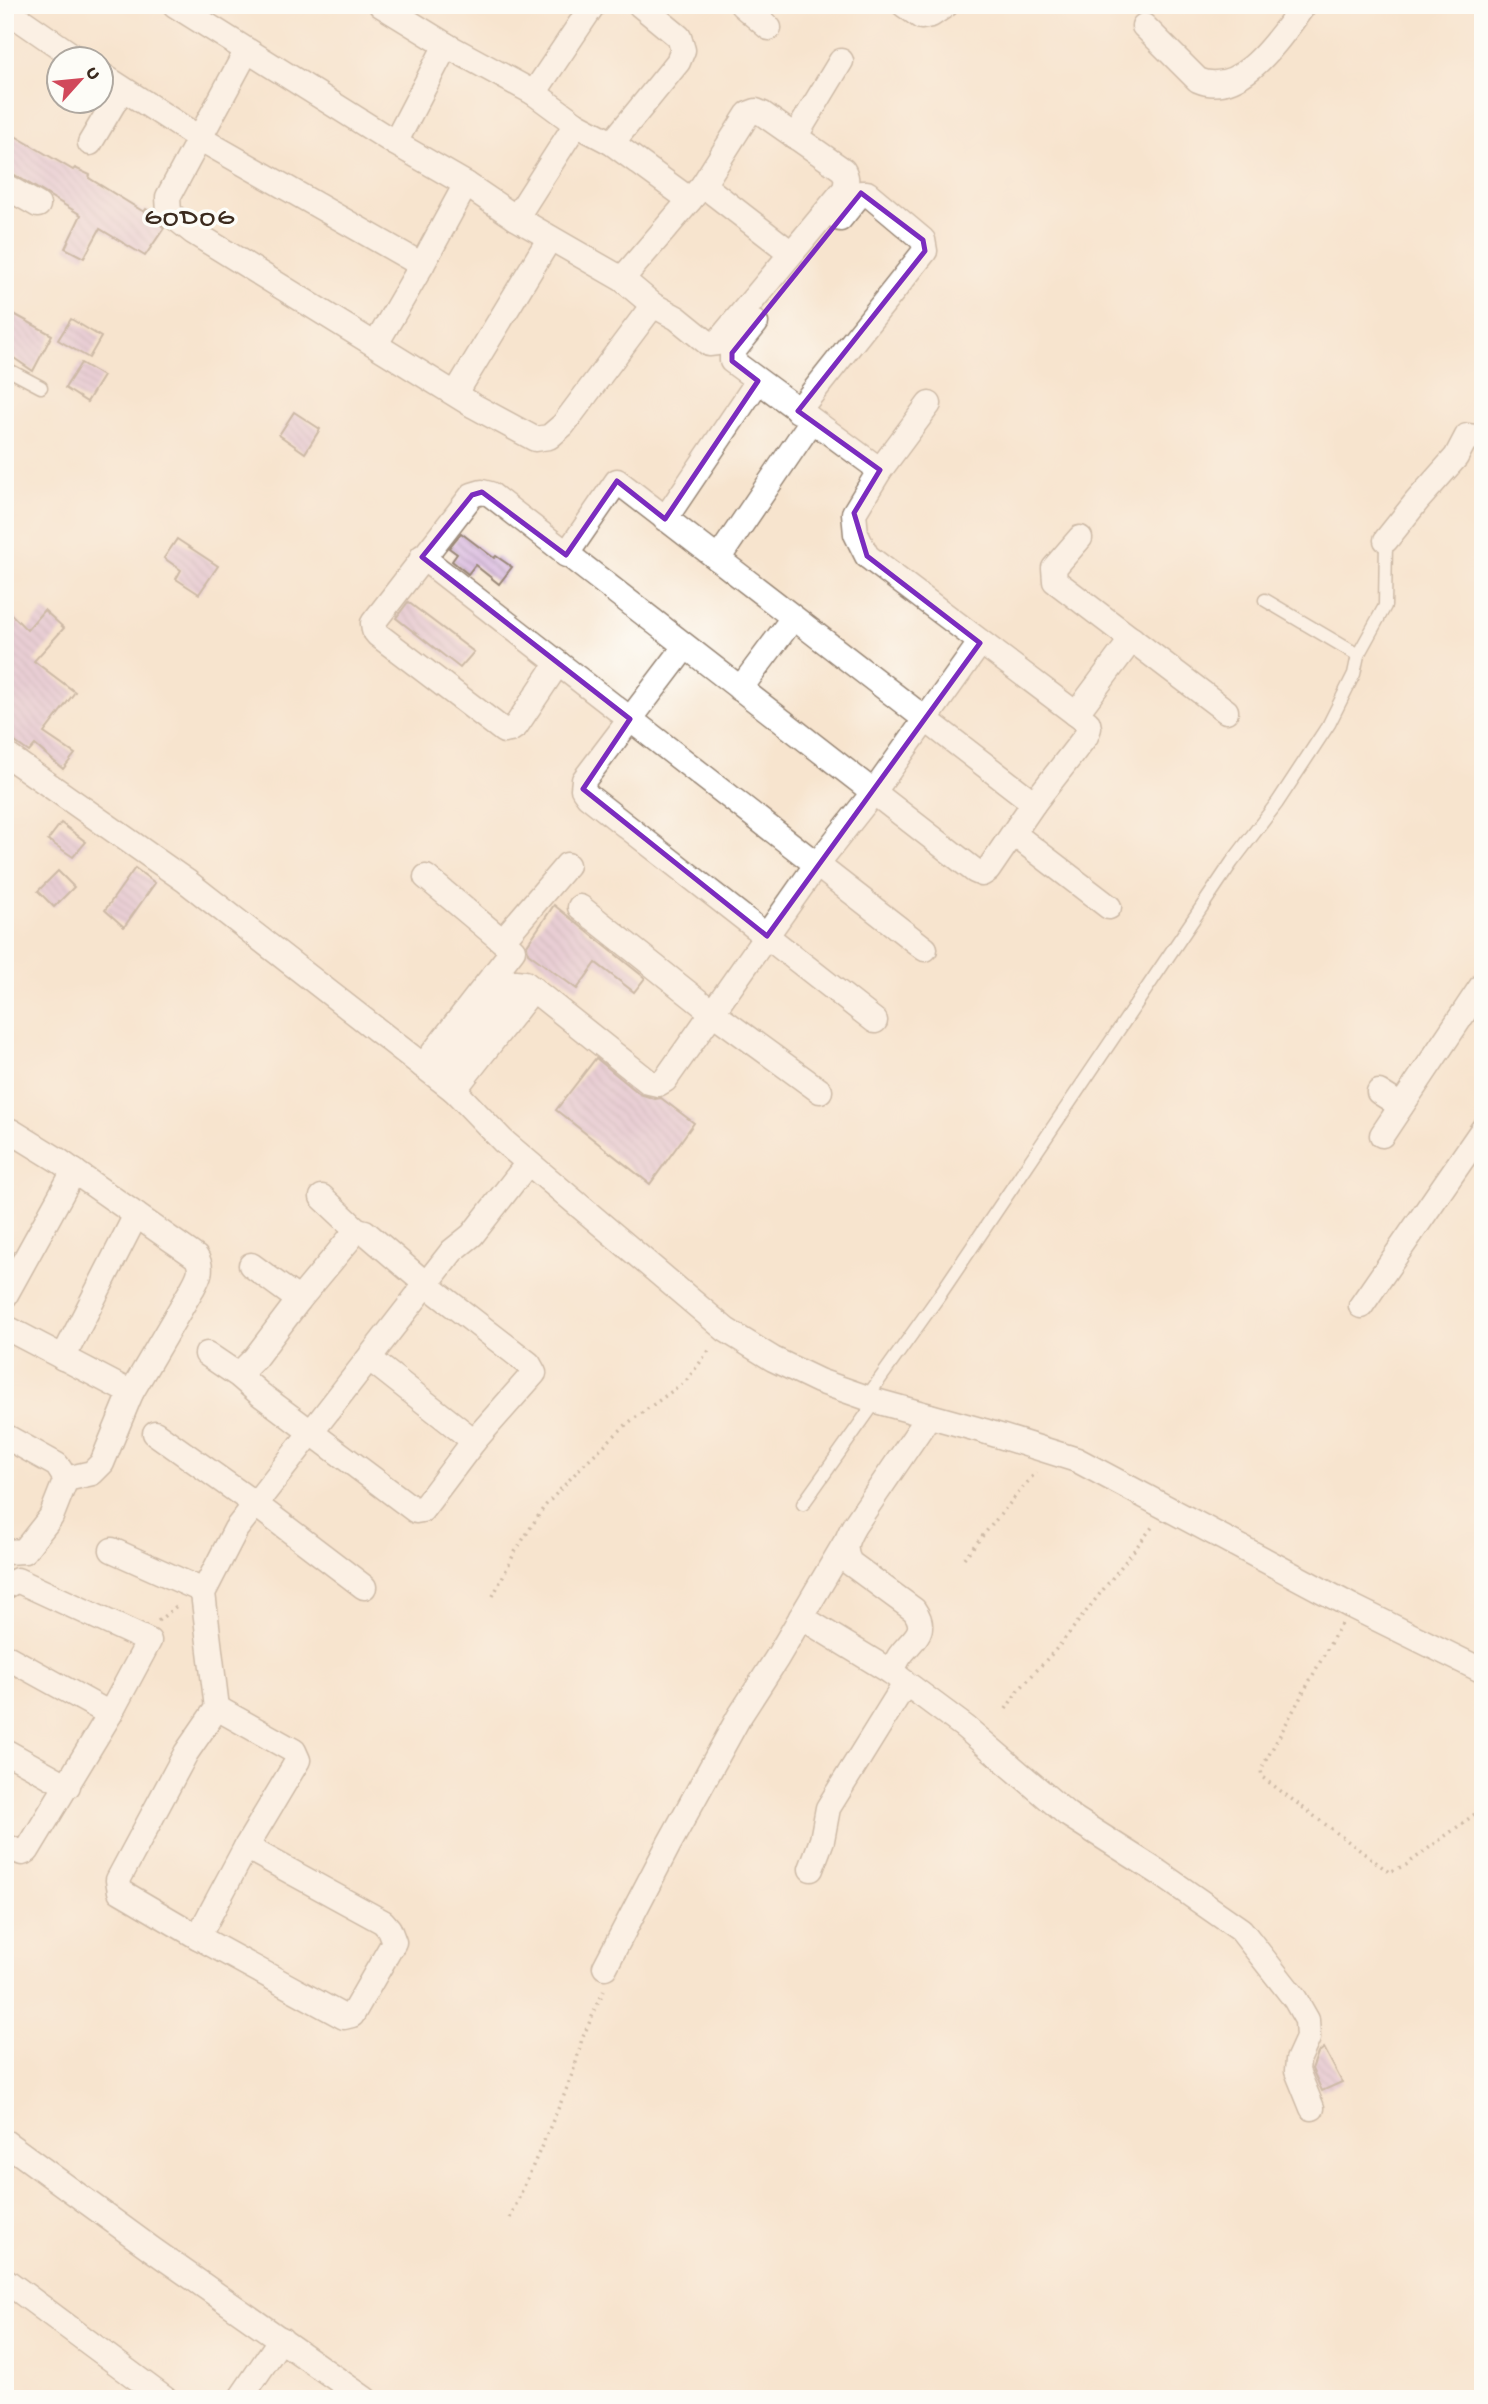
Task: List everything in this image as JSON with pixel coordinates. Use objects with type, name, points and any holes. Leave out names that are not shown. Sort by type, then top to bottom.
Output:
[{"type":"street","points":[[381,5],[446,46],[534,93],[576,124],[696,193],[791,253]]},
{"type":"street","points":[[612,143],[678,62],[683,50],[679,37],[640,5]]},
{"type":"street","points":[[742,5],[769,28]]},
{"type":"street","points":[[904,5],[921,17],[943,10],[946,5]]},
{"type":"street","points":[[1144,26],[1198,80],[1208,85],[1226,83],[1254,66],[1304,5]]},
{"type":"street","points":[[180,6],[246,52],[269,63],[395,143],[466,184],[516,218],[622,279],[653,305],[677,318],[709,344],[717,344],[845,188],[847,181],[843,170],[763,114],[755,111],[748,114],[696,193],[622,279]]},
{"type":"street","points":[[534,93],[586,7]]},
{"type":"street","points":[[5,9],[59,46]]},
{"type":"street","points":[[395,143],[446,46]]},
{"type":"street","points":[[246,52],[168,197],[169,213],[193,232],[474,406],[535,439],[549,437],[562,425],[653,305]]},
{"type":"street","points":[[795,137],[841,61]]},
{"type":"street","points":[[116,85],[200,138],[422,265]]},
{"type":"street","points":[[90,143],[122,89]]},
{"type":"street","points":[[516,218],[576,124]]},
{"type":"street","points":[[376,344],[466,184]]},
{"type":"street","points":[[5,186],[38,205]]},
{"type":"street","points":[[718,559],[804,417],[925,251],[923,240],[867,193],[861,193],[732,353],[732,361],[804,417],[880,471]]},
{"type":"street","points":[[456,393],[550,238]]},
{"type":"street","points":[[665,519],[758,381]]},
{"type":"street","points":[[558,663],[516,726],[504,731],[378,635],[373,623],[472,495],[482,492],[490,494],[873,793],[982,874],[988,870],[1034,803],[1086,736],[1089,728],[1088,723],[867,556],[856,534],[854,513],[880,471],[929,404]]},
{"type":"street","points":[[1386,540],[1456,457],[1467,436],[1483,438]]},
{"type":"street","points":[[566,555],[617,481],[1034,803]]},
{"type":"street","points":[[1080,538],[1054,568],[1055,581],[1226,711]]},
{"type":"street","points":[[422,557],[925,949]]},
{"type":"street","points":[[740,689],[793,618]]},
{"type":"street","points":[[1076,714],[1132,639]]},
{"type":"street","points":[[438,1078],[533,989],[653,1084],[662,1082],[672,1074],[817,864],[873,793],[980,643]]},
{"type":"street","points":[[685,647],[584,780],[583,789],[588,796],[875,1021]]},
{"type":"street","points":[[5,754],[186,881],[438,1078],[528,1163],[726,1330],[773,1359],[819,1381],[1077,1460],[1351,1606],[1483,1671]]},
{"type":"street","points":[[1014,834],[1109,907]]},
{"type":"street","points":[[502,941],[567,865]]},
{"type":"street","points":[[426,877],[513,950],[438,1078]]},
{"type":"street","points":[[580,907],[713,1013],[820,1091]]},
{"type":"street","points":[[1382,1135],[1483,984]]},
{"type":"street","points":[[1379,1093],[1401,1106]]},
{"type":"street","points":[[1361,1306],[1483,1129]]},
{"type":"street","points":[[5,1131],[11,1132],[74,1171],[196,1257],[201,1268],[192,1289],[131,1393],[102,1463],[92,1473],[66,1479]]},
{"type":"street","points":[[246,1847],[383,1922],[389,1929],[394,1942],[354,2014],[347,2018],[198,1937],[120,1891],[118,1878],[186,1753],[217,1708],[201,1591],[223,1556],[260,1507],[431,1288],[470,1246],[472,1235],[528,1163]]},
{"type":"street","points":[[5,1296],[74,1171]]},
{"type":"street","points":[[207,1354],[419,1511],[474,1441],[530,1381],[534,1373],[533,1367],[431,1288],[365,1232],[357,1230],[322,1197]]},
{"type":"street","points":[[63,1358],[136,1215]]},
{"type":"street","points":[[238,1375],[357,1230]]},
{"type":"street","points":[[251,1265],[299,1300]]},
{"type":"street","points":[[5,1327],[131,1393]]},
{"type":"street","points":[[375,1363],[474,1441]]},
{"type":"street","points":[[606,1967],[732,1729],[854,1526],[929,1416]]},
{"type":"street","points":[[156,1433],[260,1507],[364,1587]]},
{"type":"street","points":[[5,1436],[57,1465],[66,1479]]},
{"type":"street","points":[[5,1552],[24,1550],[51,1517],[66,1479]]},
{"type":"street","points":[[811,1869],[822,1840],[828,1808],[898,1678],[898,1658],[921,1628],[920,1618],[914,1610],[850,1563],[845,1553],[845,1543]]},
{"type":"street","points":[[112,1550],[201,1591]]},
{"type":"street","points":[[5,1587],[17,1580],[149,1641],[110,1714],[27,1851],[22,1853],[5,1846]]},
{"type":"street","points":[[801,1617],[898,1678],[965,1727],[1067,1814],[1158,1872],[1241,1930],[1296,1999],[1307,2020],[1308,2038],[1298,2060],[1297,2071],[1312,2108]]},
{"type":"street","points":[[5,1656],[110,1714]]},
{"type":"street","points":[[198,1937],[246,1847],[299,1760],[294,1751],[217,1708]]},
{"type":"street","points":[[5,1751],[68,1786]]},
{"type":"street","points":[[5,2142],[365,2399]]},
{"type":"street","points":[[5,2280],[165,2399]]},
{"type":"street","points":[[240,2399],[281,2339]]},
{"type":"lane","points":[[5,368],[41,387]]},
{"type":"lane","points":[[803,1504],[939,1296],[1232,862],[1329,724],[1354,674],[1359,655],[1385,606],[1386,540]]},
{"type":"lane","points":[[1265,600],[1359,655]]},
{"type":"path","points":[[493,1596],[515,1552],[544,1507],[584,1464],[628,1423],[685,1381],[726,1330]]},
{"type":"path","points":[[964,1558],[1053,1451]]},
{"type":"path","points":[[1006,1709],[1167,1508]]},
{"type":"path","points":[[149,1641],[152,1628],[159,1620],[201,1591]]},
{"type":"path","points":[[1351,1606],[1265,1762],[1261,1770],[1262,1777],[1389,1872],[1406,1865],[1483,1808]]},
{"type":"path","points":[[510,2218],[575,2066],[582,2039],[605,1987],[606,1967]]},
{"type":"highlighted area","points":[[861,193],[923,240],[925,251],[798,411],[880,470],[854,513],[867,556],[980,643],[767,936],[583,789],[630,719],[422,557],[472,495],[482,492],[566,555],[617,481],[665,519],[758,381],[732,361],[732,353]]},
{"type":"building","points":[[5,130],[73,170],[75,168],[90,175],[89,178],[144,212],[146,209],[154,214],[164,228],[145,256],[100,229],[84,258],[65,248],[81,215],[5,169]]},
{"type":"building","points":[[5,309],[52,335],[33,371],[5,352]]},
{"type":"building","points":[[71,319],[101,337],[89,358],[58,340]]},
{"type":"building","points":[[81,363],[103,376],[87,402],[65,388]]},
{"type":"building","points":[[294,412],[320,429],[305,453],[279,435]]},
{"type":"building","points":[[461,533],[494,558],[496,556],[512,567],[499,584],[475,565],[468,574],[452,561],[457,554],[449,548]]},
{"type":"building","points":[[177,539],[218,566],[199,594],[176,579],[181,570],[164,558]]},
{"type":"building","points":[[408,602],[474,652],[460,668],[396,618]]},
{"type":"building","points":[[5,608],[27,630],[44,610],[64,628],[34,661],[75,692],[44,733],[75,754],[63,769],[35,745],[29,752],[5,735]]},
{"type":"building","points":[[61,823],[86,842],[73,857],[48,840]]},
{"type":"building","points":[[135,868],[155,883],[124,927],[105,910]]},
{"type":"building","points":[[58,871],[74,887],[54,907],[38,891]]},
{"type":"building","points":[[554,905],[645,978],[634,992],[596,963],[577,989],[528,953],[527,945]]},
{"type":"building","points":[[596,1058],[640,1094],[655,1099],[661,1098],[694,1123],[650,1184],[556,1110]]},
{"type":"building","points":[[1324,2048],[1342,2082],[1322,2091],[1312,2069],[1318,2053]]},
{"type":"district","name":"GODOG","points":[[190,215]]}]
